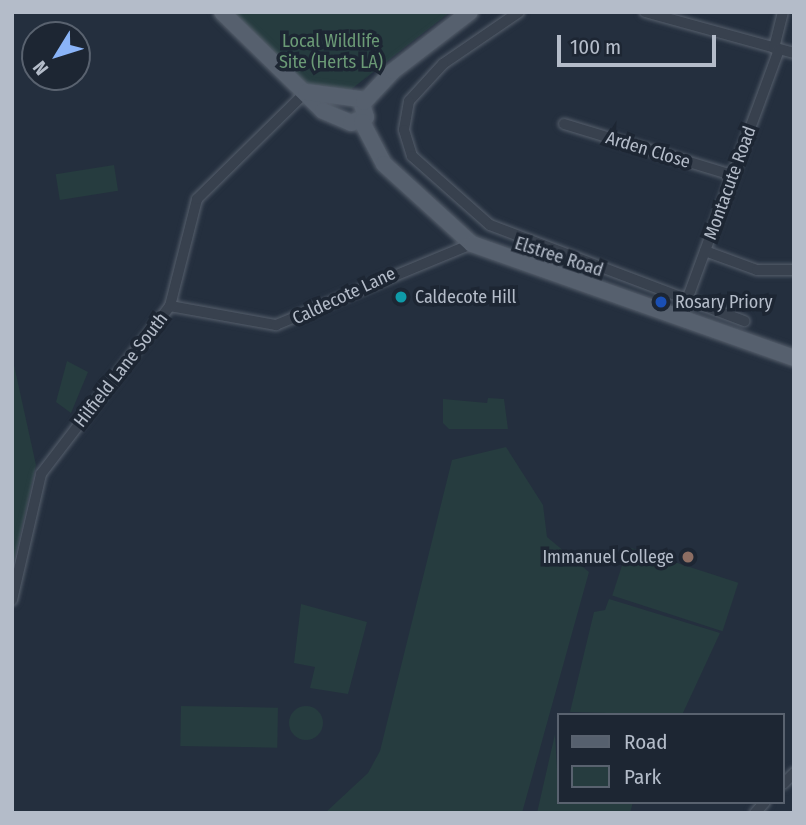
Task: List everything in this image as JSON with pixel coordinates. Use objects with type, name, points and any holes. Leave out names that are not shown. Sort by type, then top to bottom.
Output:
[{"type":"main road","points":[[222,12],[323,111],[362,122],[364,102],[393,71],[470,12]]},
{"type":"main road","points":[[306,92],[364,102]]},
{"type":"main road","points":[[344,118],[347,101]]},
{"type":"main road","name":"Elstree Road","points":[[362,122],[384,164],[472,244],[794,358]]},
{"type":"street","points":[[519,12],[443,64],[409,101],[404,130],[412,156],[490,225],[744,321]]},
{"type":"street","points":[[645,12],[794,53]]},
{"type":"street","name":"Montacute Road","points":[[681,316],[776,49],[783,12]]},
{"type":"street","name":"Hilfield Lane South","points":[[12,600],[41,474],[170,306],[197,199],[306,92]]},
{"type":"street","name":"Arden Close","points":[[564,124],[732,175]]},
{"type":"street","name":"Caldecote Lane","points":[[170,306],[276,325],[472,244]]},
{"type":"street","points":[[705,251],[757,270],[794,270]]},
{"type":"green space","name":"Local Wildlife Site (Herts LA)","points":[[231,12],[450,12],[349,91],[307,85]]},
{"type":"green space","points":[[114,165],[118,191],[60,200],[56,174]]},
{"type":"green space","points":[[12,356],[36,465],[12,570]]},
{"type":"green space","points":[[67,361],[88,372],[71,413],[56,402]]},
{"type":"green space","points":[[488,398],[504,399],[508,429],[449,429],[443,423],[443,399],[487,403]]},
{"type":"green space","points":[[506,447],[543,505],[547,537],[589,572],[522,813],[325,813],[368,773],[380,751],[452,460]]},
{"type":"green space","points":[[628,547],[738,583],[723,631],[612,596]]},
{"type":"green space","points":[[609,599],[720,633],[683,713],[570,712],[594,612],[605,610]]},
{"type":"green space","points":[[301,604],[367,622],[348,694],[310,688],[315,667],[294,663]]},
{"type":"green space","points":[[181,706],[278,708],[277,748],[180,746]]},
{"type":"green space","points":[[306,706],[318,711],[323,723],[318,735],[306,740],[294,735],[289,723],[294,711]]},
{"type":"green space","points":[[555,734],[558,804],[632,804],[630,813],[537,813]]},
{"type":"place","name":"Caldecote Hill","points":[[401,297]]},
{"type":"place","name":"Rosary Priory","points":[[661,302]]},
{"type":"place","name":"Immanuel College","points":[[688,557]]}]
